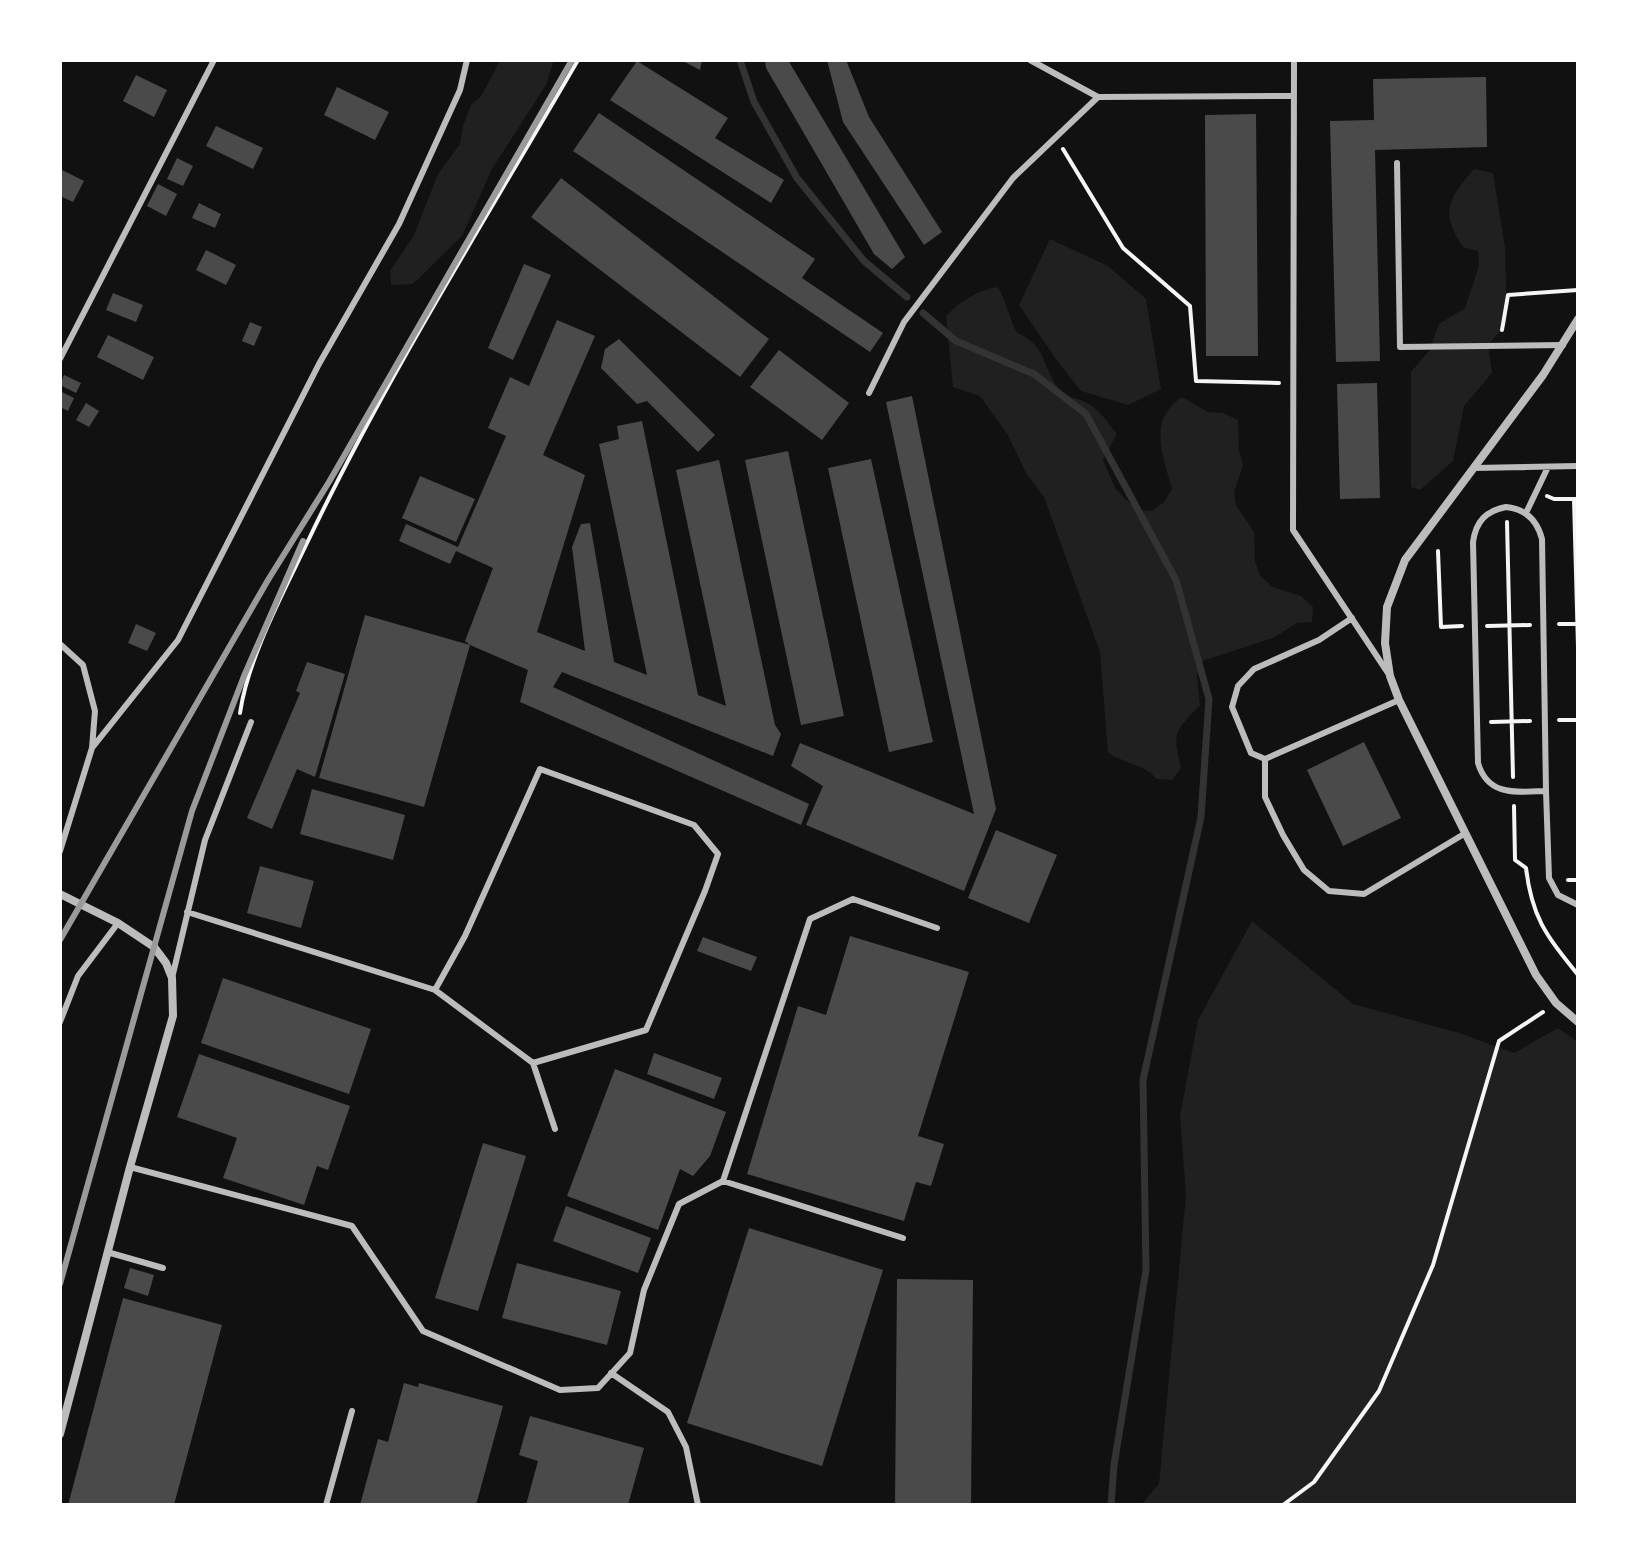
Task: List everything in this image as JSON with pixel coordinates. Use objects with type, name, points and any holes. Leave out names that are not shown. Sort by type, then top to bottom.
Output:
[{"type":"street","points":[[1577,324],[1405,560],[1387,607],[1385,643],[1390,676],[1399,700],[1464,834],[1536,975],[1556,1003],[1578,1022]]},
{"type":"street","points":[[60,894],[118,923],[154,947],[172,978],[173,1016],[60,1434]]},
{"type":"lane","points":[[60,359],[214,60]]},
{"type":"lane","points":[[92,748],[178,640],[319,364],[399,224],[460,90],[467,60]]},
{"type":"lane","points":[[1030,60],[1098,97],[1294,96]]},
{"type":"lane","points":[[1294,60],[1293,530],[1390,676]]},
{"type":"lane","points":[[869,393],[904,322],[1013,178],[1098,97]]},
{"type":"lane","points":[[1397,163],[1400,347],[1563,345]]},
{"type":"lane","points":[[1474,468],[1578,466]]},
{"type":"lane","points":[[1526,513],[1548,467]]},
{"type":"lane","points":[[1546,791],[1513,792],[1494,787],[1480,772],[1478,763],[1473,542],[1479,521],[1486,514],[1506,507],[1526,513],[1539,529],[1542,539],[1549,878],[1558,895],[1578,905]]},
{"type":"lane","points":[[1352,618],[1319,640],[1254,669],[1238,686],[1232,707],[1251,753],[1265,759],[1399,700]]},
{"type":"lane","points":[[60,644],[83,665],[95,711],[92,748],[60,851]]},
{"type":"lane","points":[[172,978],[205,840],[251,722]]},
{"type":"lane","points":[[1265,759],[1265,797],[1283,835],[1304,870],[1329,891],[1364,894],[1464,834]]},
{"type":"lane","points":[[435,990],[465,936],[540,769],[694,825],[718,854],[646,1030],[533,1063]]},
{"type":"lane","points":[[130,1167],[352,1226],[423,1331],[560,1390],[598,1388],[630,1353],[644,1290],[679,1204],[723,1181],[810,919],[853,899],[937,928]]},
{"type":"lane","points":[[187,912],[435,990],[533,1063],[555,1129]]},
{"type":"lane","points":[[60,1022],[78,976],[118,923]]},
{"type":"lane","points":[[723,1181],[903,1238]]},
{"type":"lane","points":[[107,1252],[163,1268]]},
{"type":"lane","points":[[611,1373],[668,1412],[686,1447],[698,1505]]},
{"type":"lane","points":[[326,1505],[352,1411]]},
{"type":"path","points":[[251,722],[240,714],[244,685],[347,458],[578,60]]},
{"type":"path","points":[[1056,136],[1123,248],[1190,306],[1196,381],[1294,383]]},
{"type":"path","points":[[1499,346],[1508,295],[1578,290]]},
{"type":"path","points":[[1536,491],[1554,499],[1576,499],[1578,647]]},
{"type":"path","points":[[1506,507],[1515,860],[1526,868],[1530,898],[1544,932],[1578,975]]},
{"type":"path","points":[[1477,722],[1578,720]]},
{"type":"path","points":[[1565,958],[1578,965]]},
{"type":"path","points":[[1283,1505],[1314,1482],[1379,1391],[1433,1265],[1499,1041],[1556,1003]]},
{"type":"shaded area","points":[[500,60],[554,60],[546,85],[492,169],[462,236],[413,284],[391,285],[390,271],[414,235],[438,174],[460,144],[471,105],[482,95]]},
{"type":"shaded area","points":[[1474,169],[1493,173],[1505,248],[1507,323],[1488,345],[1492,373],[1464,406],[1453,461],[1420,490],[1411,487],[1411,372],[1429,351],[1439,324],[1465,308],[1479,266],[1478,251],[1463,247],[1449,215],[1453,197]]},
{"type":"shaded area","points":[[1050,239],[1108,266],[1146,299],[1161,389],[1128,405],[1081,391],[1058,362],[1019,305]]},
{"type":"shaded area","points":[[998,287],[1017,333],[1033,343],[1058,388],[1067,396],[1095,408],[1117,434],[1103,460],[1115,488],[1136,510],[1152,511],[1164,502],[1172,489],[1160,439],[1164,416],[1171,406],[1182,397],[1208,412],[1223,413],[1238,420],[1243,465],[1234,492],[1236,505],[1254,532],[1255,561],[1260,575],[1272,587],[1301,596],[1313,607],[1312,622],[1297,623],[1273,638],[1202,661],[1197,675],[1200,705],[1178,733],[1176,739],[1181,768],[1172,780],[1157,779],[1146,770],[1108,753],[1100,652],[1044,497],[1026,473],[1008,435],[980,396],[953,387],[946,316],[970,297]]},
{"type":"shaded area","points":[[1252,921],[1353,1004],[1459,1033],[1514,1053],[1558,1028],[1578,1042],[1578,1505],[1141,1505],[1159,1484],[1186,1195],[1180,1116],[1198,1020]]},
{"type":"building","points":[[681,60],[702,60],[700,70]]},
{"type":"building","points":[[765,60],[788,60],[905,257],[892,269],[874,254],[766,68]]},
{"type":"building","points":[[827,60],[846,60],[869,117],[942,232],[924,245],[843,122]]},
{"type":"building","points":[[637,61],[728,118],[715,138],[784,180],[771,203],[610,100]]},
{"type":"building","points":[[136,75],[167,90],[154,117],[123,101]]},
{"type":"building","points":[[1486,77],[1487,147],[1375,150],[1380,361],[1336,362],[1330,121],[1374,120],[1373,79]]},
{"type":"building","points":[[337,87],[389,112],[375,140],[324,115]]},
{"type":"building","points":[[599,113],[815,259],[802,278],[883,333],[870,352],[573,151]]},
{"type":"building","points":[[1256,114],[1258,356],[1206,356],[1205,115]]},
{"type":"building","points":[[216,126],[263,148],[253,169],[206,146]]},
{"type":"building","points":[[177,158],[193,166],[183,186],[167,179]]},
{"type":"building","points":[[60,169],[84,181],[73,202],[60,196]]},
{"type":"building","points":[[561,178],[769,339],[740,377],[531,217]]},
{"type":"building","points":[[158,184],[177,194],[166,216],[147,206]]},
{"type":"building","points":[[199,203],[221,214],[215,228],[192,218]]},
{"type":"building","points":[[206,250],[236,265],[226,285],[196,270]]},
{"type":"building","points":[[524,264],[551,275],[513,360],[488,348]]},
{"type":"building","points":[[113,293],[143,305],[136,322],[106,310]]},
{"type":"building","points":[[557,320],[595,336],[543,455],[585,475],[537,632],[585,651],[572,547],[581,524],[590,523],[614,662],[647,675],[599,444],[619,439],[617,426],[642,421],[698,695],[726,706],[676,470],[719,460],[775,725],[781,734],[773,756],[562,672],[553,687],[809,804],[801,825],[520,702],[528,670],[465,641],[493,568],[456,551],[450,564],[399,541],[406,524],[458,547],[506,436],[488,428],[510,377],[529,386]]},
{"type":"building","points":[[250,322],[262,327],[254,346],[242,341]]},
{"type":"building","points":[[108,335],[154,357],[143,380],[97,357]]},
{"type":"building","points":[[619,339],[715,435],[698,452],[647,401],[637,404],[601,368],[605,349]]},
{"type":"building","points":[[779,350],[849,403],[822,440],[750,387]]},
{"type":"building","points":[[64,375],[81,383],[76,393],[60,385]]},
{"type":"building","points":[[1377,383],[1380,498],[1340,499],[1337,384]]},
{"type":"building","points":[[60,391],[74,398],[68,411],[60,407]]},
{"type":"building","points":[[912,396],[996,809],[964,891],[806,825],[823,786],[791,766],[800,743],[974,814],[886,402]]},
{"type":"building","points":[[86,403],[99,411],[89,427],[76,420]]},
{"type":"building","points":[[788,451],[844,716],[801,725],[745,460]]},
{"type":"building","points":[[871,459],[933,742],[889,752],[828,468]]},
{"type":"building","points":[[420,476],[475,499],[456,542],[402,518]]},
{"type":"building","points":[[365,615],[470,645],[424,807],[319,778]]},
{"type":"building","points":[[136,624],[156,633],[147,651],[128,643]]},
{"type":"building","points":[[307,662],[345,674],[315,777],[297,769],[272,829],[247,818],[300,693],[296,691]]},
{"type":"building","points":[[1364,742],[1401,818],[1343,846],[1307,770]]},
{"type":"building","points":[[312,789],[405,815],[393,860],[300,834]]},
{"type":"building","points":[[996,830],[1057,855],[1029,923],[968,898]]},
{"type":"building","points":[[260,866],[314,881],[301,928],[247,913]]},
{"type":"building","points":[[850,936],[969,972],[918,1136],[944,1144],[931,1186],[916,1182],[904,1221],[747,1174],[798,1006],[826,1015]]},
{"type":"building","points":[[703,937],[757,957],[751,971],[697,951]]},
{"type":"building","points":[[223,978],[371,1029],[349,1094],[201,1043]]},
{"type":"building","points":[[654,1053],[722,1078],[714,1099],[647,1074]]},
{"type":"building","points":[[199,1054],[350,1106],[328,1170],[317,1166],[304,1205],[223,1178],[237,1138],[177,1117]]},
{"type":"building","points":[[615,1069],[726,1112],[710,1156],[693,1176],[680,1169],[658,1230],[567,1196]]},
{"type":"building","points":[[483,1143],[526,1156],[478,1311],[435,1298]]},
{"type":"building","points":[[566,1206],[651,1238],[638,1273],[553,1241]]},
{"type":"building","points":[[749,1228],[883,1270],[822,1466],[687,1423]]},
{"type":"building","points":[[517,1263],[621,1291],[607,1345],[502,1318]]},
{"type":"building","points":[[130,1268],[154,1275],[148,1296],[124,1288]]},
{"type":"building","points":[[897,1279],[973,1280],[971,1505],[895,1505]]},
{"type":"building","points":[[123,1298],[222,1325],[174,1505],[68,1505]]},
{"type":"building","points":[[404,1383],[418,1387],[419,1383],[503,1406],[476,1505],[360,1505],[378,1439],[388,1442]]},
{"type":"building","points":[[530,1416],[644,1448],[628,1505],[526,1505],[538,1461],[519,1455]]},
{"type":"waterway","points":[[740,60],[754,102],[797,178],[864,261],[907,297]]},
{"type":"waterway","points":[[923,313],[956,341],[1034,374],[1086,414],[1176,580],[1209,699],[1201,817],[1143,1080],[1146,1270],[1114,1465],[1111,1505]]},
{"type":"railway","points":[[60,940],[572,60]]},
{"type":"railway","points":[[60,1284],[192,811],[244,676],[303,541]]}]
